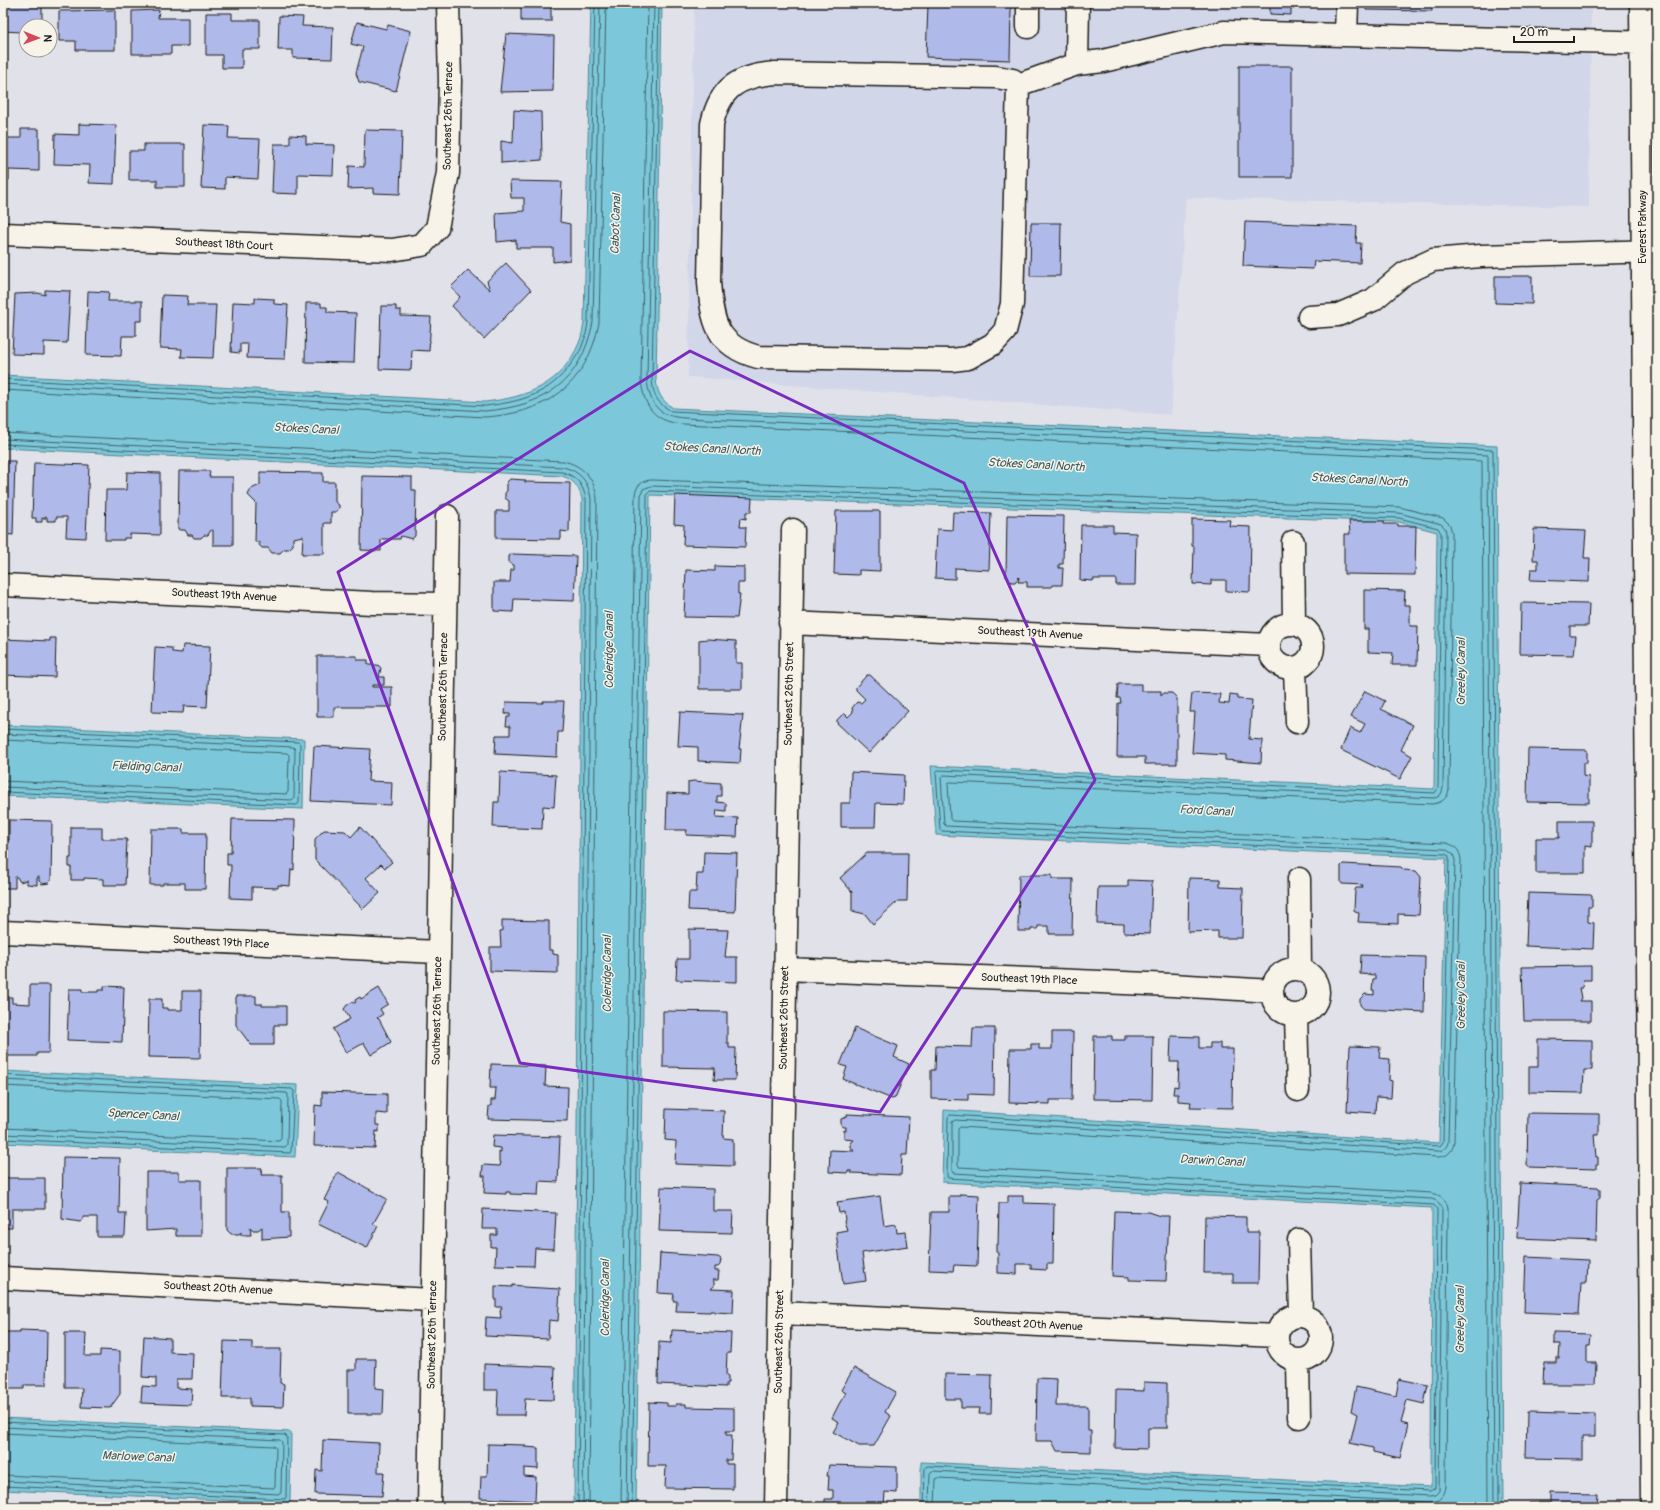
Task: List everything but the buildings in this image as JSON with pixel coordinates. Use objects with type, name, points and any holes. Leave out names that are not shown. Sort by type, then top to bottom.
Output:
[{"type":"street","name":"Southeast 26th Terrace","points":[[437,228],[448,173],[450,81],[448,3]]},
{"type":"street","points":[[1028,3],[1028,26]]},
{"type":"street","points":[[1077,64],[1078,3]]},
{"type":"street","points":[[1346,35],[1347,3]]},
{"type":"street","name":"Everest Parkway","points":[[1640,3],[1649,43],[1652,887],[1652,1507]]},
{"type":"street","points":[[1018,85],[1077,64],[1103,62],[1224,32],[1649,43]]},
{"type":"street","points":[[775,73],[996,77],[1013,80],[1018,85],[1012,304],[1005,331],[994,344],[968,358],[952,360],[758,357],[743,353],[731,345],[721,334],[714,321],[709,282],[712,124],[715,110],[722,96],[734,85],[744,78],[759,74],[775,73]]},
{"type":"street","name":"Southeast 18th Court","points":[[3,234],[392,250],[422,245],[437,228]]},
{"type":"street","points":[[1309,317],[1338,315],[1373,300],[1405,273],[1433,260],[1481,256],[1650,251]]},
{"type":"street","name":"Southeast 26th Terrace","points":[[429,1507],[444,604],[447,516]]},
{"type":"street","name":"Southeast 26th Street","points":[[776,1507],[790,623],[793,530]]},
{"type":"street","points":[[1293,542],[1294,624]]},
{"type":"street","name":"Southeast 19th Avenue","points":[[3,585],[372,603],[444,604]]},
{"type":"street","name":"Southeast 19th Avenue","points":[[790,623],[1269,645]]},
{"type":"street","points":[[1294,624],[1301,626],[1306,630],[1311,635],[1314,642],[1312,656],[1302,666],[1295,669],[1282,667],[1276,663],[1270,651],[1269,645],[1271,638],[1280,627],[1294,624]]},
{"type":"street","points":[[1295,669],[1297,722]]},
{"type":"street","points":[[1300,879],[1300,969]]},
{"type":"street","name":"Southeast 19th Place","points":[[3,932],[438,952]]},
{"type":"street","name":"Southeast 19th Place","points":[[785,969],[1272,991]]},
{"type":"street","points":[[1300,969],[1313,976],[1318,990],[1314,1004],[1310,1010],[1296,1015],[1288,1014],[1282,1010],[1273,999],[1273,985],[1281,973],[1287,970],[1300,969]]},
{"type":"street","points":[[1296,1015],[1298,1090]]},
{"type":"street","points":[[1300,1240],[1302,1316]]},
{"type":"street","name":"Southeast 20th Avenue","points":[[3,1278],[433,1300]]},
{"type":"street","name":"Southeast 20th Avenue","points":[[780,1313],[1277,1336]]},
{"type":"street","points":[[1294,1316],[1302,1316],[1309,1318],[1319,1329],[1320,1344],[1317,1351],[1312,1356],[1298,1360],[1291,1359],[1284,1356],[1277,1343],[1277,1336],[1282,1323],[1294,1316]]},
{"type":"street","points":[[1298,1360],[1299,1417]]},
{"type":"highlighted area","points":[[690,351],[964,483],[1095,780],[880,1112],[520,1063],[338,572]]},
{"type":"shaded area","points":[[694,3],[1591,3],[1589,207],[1186,198],[1171,415],[688,377]]},
{"type":"water","points":[[591,3],[662,3],[656,380],[661,396],[673,408],[1497,446],[1503,1507],[921,1507],[921,1462],[1431,1487],[1432,1208],[942,1182],[944,1110],[1439,1143],[1446,858],[936,835],[931,766],[1434,789],[1437,532],[1399,522],[650,495],[636,1507],[574,1507],[582,499],[579,491],[573,482],[562,476],[3,448],[3,375],[485,402],[515,397],[529,392],[553,379],[572,357],[580,340],[584,322]]},
{"type":"water","name":"Fielding Canal","points":[[3,725],[304,739],[303,809],[3,796]]},
{"type":"water","name":"Spencer Canal","points":[[3,1071],[298,1085],[295,1157],[3,1143]]},
{"type":"water","name":"Marlowe Canal","points":[[3,1418],[291,1432],[290,1503],[3,1490]]},
{"type":"water label","name":"Cabot Canal","points":[[616,224]]},
{"type":"water label","name":"Stokes Canal","points":[[306,429]]},
{"type":"water label","name":"Stokes Canal North","points":[[712,449]]},
{"type":"water label","name":"Stokes Canal North","points":[[1036,465]]},
{"type":"water label","name":"Stokes Canal North","points":[[1359,480]]},
{"type":"water label","name":"Coleridge Canal","points":[[609,650]]},
{"type":"water label","name":"Greeley Canal","points":[[1461,672]]},
{"type":"water label","name":"Ford Canal","points":[[1206,811]]},
{"type":"water label","name":"Coleridge Canal","points":[[607,974]]},
{"type":"water label","name":"Greeley Canal","points":[[1461,996]]},
{"type":"water label","name":"Darwin Canal","points":[[1212,1161]]},
{"type":"water label","name":"Coleridge Canal","points":[[605,1298]]},
{"type":"water label","name":"Greeley Canal","points":[[1460,1320]]}]
